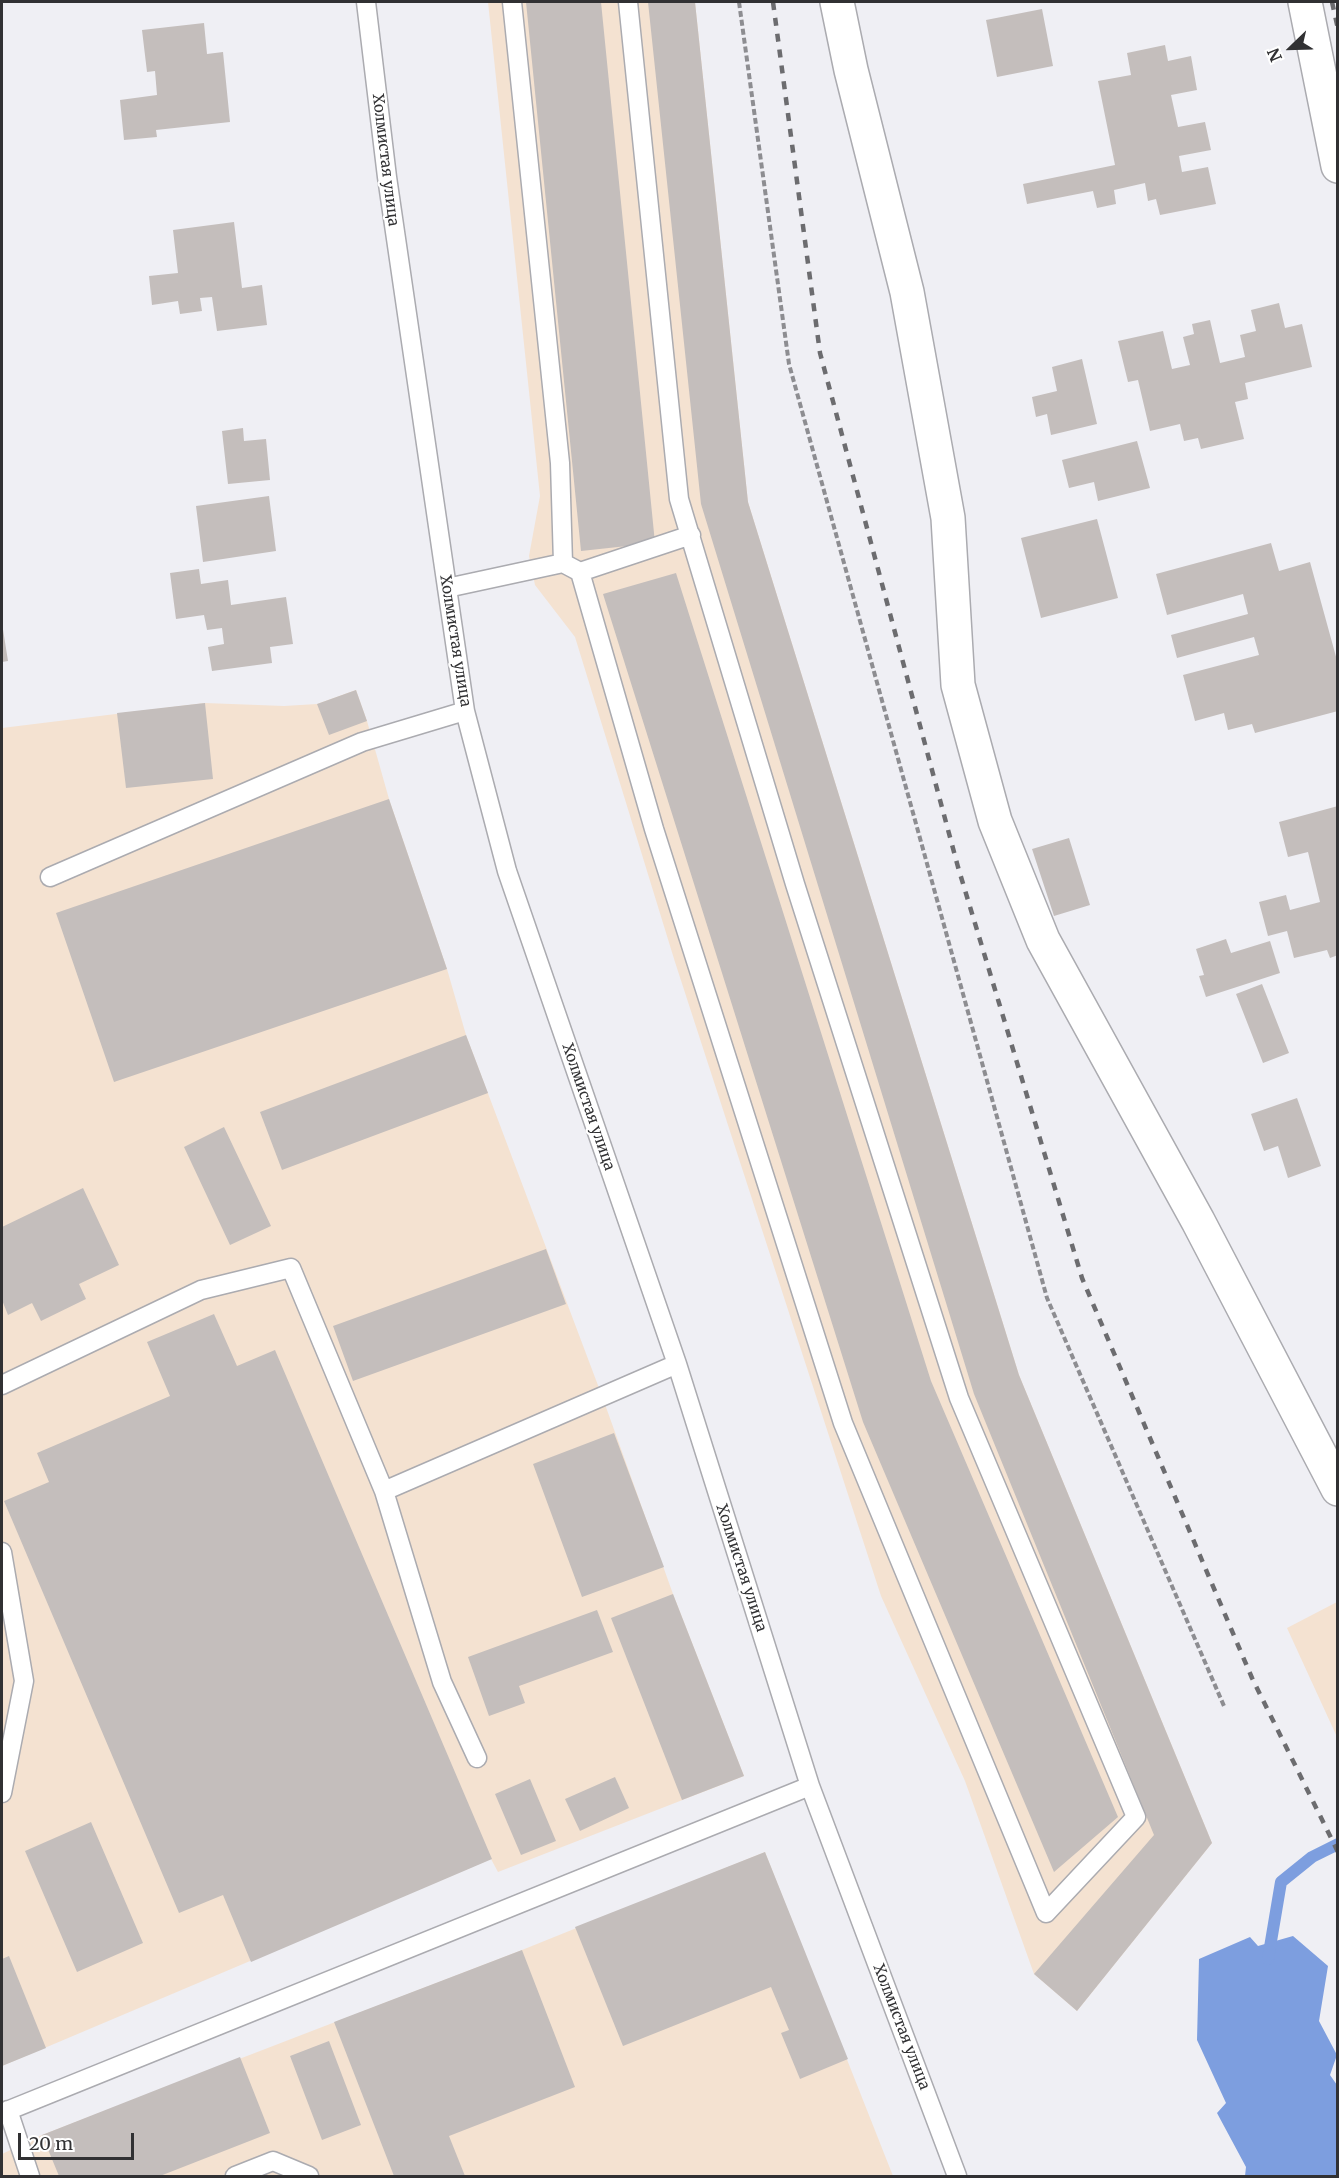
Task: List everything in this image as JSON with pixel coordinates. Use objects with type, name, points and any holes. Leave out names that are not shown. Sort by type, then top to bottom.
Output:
[{"type":"street","points":[[837,2],[851,70],[907,292],[948,518],[958,685],[995,821],[1043,940],[1198,1221],[1338,1489]]},
{"type":"street","points":[[1305,2],[1338,166]]},
{"type":"lane","name":"Холмистая улица","points":[[366,2],[387,177],[465,711],[507,871],[677,1364],[810,1786],[957,2176]]},
{"type":"lane","points":[[512,2],[560,463],[563,563]]},
{"type":"lane","points":[[447,588],[563,563],[580,572],[654,829],[843,1423],[1046,1913],[1136,1817],[959,1398],[795,884],[680,499],[628,2]]},
{"type":"lane","points":[[580,572],[691,535]]},
{"type":"lane","points":[[50,877],[362,742],[465,711]]},
{"type":"lane","points":[[2,1385],[201,1290],[291,1268],[384,1491],[442,1682],[477,1758]]},
{"type":"lane","points":[[384,1491],[677,1364]]},
{"type":"lane","points":[[2,1552],[24,1681],[2,1793]]},
{"type":"lane","points":[[30,2176],[5,2111],[810,1786]]},
{"type":"lane","points":[[235,2176],[273,2161],[309,2176]]},
{"type":"path","points":[[739,2],[789,364],[1047,1298],[1224,1706]]},
{"type":"shaded area","points":[[488,2],[695,2],[748,502],[1019,1375],[1212,1843],[1077,2011],[1034,1974],[965,1781],[881,1596],[675,962],[575,637],[535,585],[529,556],[540,496]]},
{"type":"shaded area","points":[[356,690],[389,799],[447,969],[466,1035],[602,1396],[673,1594],[744,1776],[498,1872],[491,1859],[2,2066],[2,728],[205,703],[284,706],[317,704]]},
{"type":"shaded area","points":[[1337,1602],[1337,1737],[1287,1628]]},
{"type":"shaded area","points":[[765,1852],[893,2176],[2,2176],[2,2154],[42,2135],[522,1950]]},
{"type":"water","points":[[1293,1936],[1328,1966],[1319,2021],[1337,2055],[1330,2075],[1337,2085],[1337,2176],[1245,2176],[1246,2167],[1217,2113],[1226,2103],[1197,2040],[1199,1959],[1250,1937],[1258,1946]]},
{"type":"building","points":[[526,2],[601,2],[655,543],[581,551]]},
{"type":"building","points":[[648,2],[695,2],[748,502],[1019,1375],[1212,1843],[1077,2011],[1034,1974],[1154,1835],[974,1394],[701,504]]},
{"type":"building","points":[[1042,9],[1053,66],[997,77],[986,20]]},
{"type":"building","points":[[204,23],[207,54],[223,52],[230,122],[156,130],[157,137],[124,140],[120,100],[157,95],[155,71],[147,72],[142,30]]},
{"type":"building","points":[[1165,45],[1168,61],[1191,56],[1197,90],[1171,95],[1178,127],[1205,122],[1211,150],[1179,156],[1182,172],[1208,167],[1216,204],[1160,215],[1156,199],[1148,201],[1145,183],[1114,190],[1116,204],[1097,208],[1093,191],[1027,204],[1023,184],[1115,165],[1098,81],[1131,75],[1127,53]]},
{"type":"building","points":[[234,222],[242,288],[262,285],[267,325],[217,331],[212,297],[200,298],[202,311],[180,314],[178,301],[152,305],[149,276],[178,273],[173,230]]},
{"type":"building","points":[[1279,303],[1285,328],[1302,324],[1312,367],[1245,383],[1248,399],[1235,402],[1244,439],[1201,449],[1198,438],[1184,441],[1180,424],[1150,431],[1138,380],[1128,382],[1118,341],[1163,331],[1172,369],[1190,365],[1183,337],[1194,334],[1192,324],[1210,320],[1220,363],[1245,357],[1240,335],[1256,331],[1251,310]]},
{"type":"building","points":[[1082,359],[1097,424],[1051,435],[1047,414],[1036,417],[1032,397],[1057,391],[1052,367]]},
{"type":"building","points":[[243,428],[244,441],[266,439],[270,480],[228,484],[222,431]]},
{"type":"building","points":[[1137,441],[1150,488],[1098,501],[1094,482],[1069,488],[1062,460]]},
{"type":"building","points":[[269,496],[276,551],[203,562],[196,506]]},
{"type":"building","points":[[1097,519],[1118,598],[1041,618],[1021,538]]},
{"type":"building","points":[[1271,543],[1279,571],[1310,562],[1338,664],[1338,711],[1255,733],[1252,724],[1228,730],[1224,713],[1195,721],[1183,675],[1259,655],[1254,637],[1177,658],[1171,635],[1248,614],[1243,594],[1167,615],[1156,574]]},
{"type":"building","points":[[199,569],[201,584],[228,580],[231,605],[286,597],[293,644],[270,647],[272,663],[212,671],[208,647],[224,644],[222,628],[207,630],[204,615],[176,619],[170,573]]},
{"type":"building","points":[[676,573],[931,1381],[1118,1817],[1054,1872],[863,1422],[603,594]]},
{"type":"building","points":[[2,623],[8,661],[2,662]]},
{"type":"building","points":[[356,690],[367,721],[329,735],[317,704]]},
{"type":"building","points":[[205,703],[213,779],[126,788],[117,713]]},
{"type":"building","points":[[389,799],[447,969],[114,1082],[56,913]]},
{"type":"building","points":[[1338,806],[1338,955],[1330,958],[1327,950],[1294,958],[1287,931],[1268,936],[1259,902],[1286,895],[1290,910],[1320,902],[1308,852],[1288,857],[1279,822]]},
{"type":"building","points":[[1069,838],[1090,905],[1054,916],[1032,849]]},
{"type":"building","points":[[1226,939],[1231,953],[1270,941],[1280,973],[1206,997],[1199,976],[1204,975],[1196,949]]},
{"type":"building","points":[[1262,984],[1289,1053],[1263,1063],[1236,994]]},
{"type":"building","points":[[466,1035],[488,1093],[282,1170],[260,1112]]},
{"type":"building","points":[[1297,1098],[1321,1166],[1288,1178],[1278,1146],[1264,1151],[1251,1114]]},
{"type":"building","points":[[224,1127],[271,1226],[230,1245],[184,1147]]},
{"type":"building","points":[[83,1188],[119,1265],[79,1284],[86,1299],[41,1321],[32,1303],[8,1315],[2,1300],[2,1227]]},
{"type":"building","points":[[546,1249],[566,1304],[353,1381],[333,1326]]},
{"type":"building","points":[[214,1314],[237,1366],[275,1350],[492,1859],[251,1962],[223,1895],[179,1913],[4,1501],[49,1482],[37,1453],[170,1396],[147,1342]]},
{"type":"building","points":[[614,1433],[664,1567],[582,1597],[533,1464]]},
{"type":"building","points":[[673,1594],[744,1776],[682,1800],[611,1618]]},
{"type":"building","points":[[597,1610],[613,1652],[519,1686],[525,1703],[489,1716],[468,1657]]},
{"type":"building","points":[[615,1777],[629,1808],[580,1831],[565,1799]]},
{"type":"building","points":[[530,1779],[556,1841],[521,1855],[495,1794]]},
{"type":"building","points":[[91,1822],[143,1943],[77,1972],[25,1851]]},
{"type":"building","points":[[765,1852],[848,2059],[800,2079],[781,2033],[789,2030],[771,1987],[623,2046],[575,1927]]},
{"type":"building","points":[[522,1950],[575,2087],[449,2136],[465,2176],[394,2176],[334,2022]]},
{"type":"building","points":[[9,1956],[46,2048],[2,2066],[2,1959]]},
{"type":"building","points":[[329,2041],[361,2125],[322,2140],[290,2056]]},
{"type":"building","points":[[240,2057],[270,2133],[160,2176],[59,2176],[42,2135]]},
{"type":"waterway","points":[[1268,1959],[1281,1882],[1312,1857],[1338,1844]]},
{"type":"railway","points":[[773,2],[820,353],[958,867],[1082,1278],[1252,1678],[1338,1852]]},
{"type":"railway","points":[[1332,2],[1338,29]]}]
